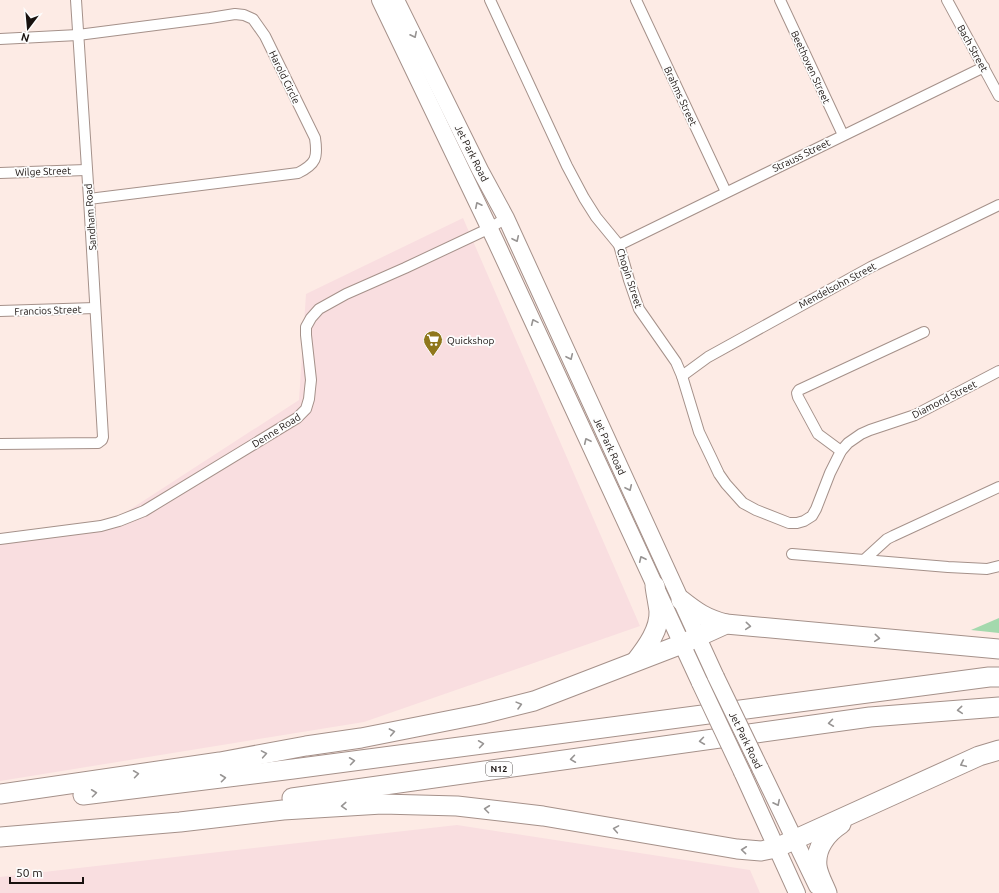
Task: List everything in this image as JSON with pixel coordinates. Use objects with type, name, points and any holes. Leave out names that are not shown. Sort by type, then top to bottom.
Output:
[{"type":"highway","points":[[636,661],[655,631],[659,612],[655,586]]},
{"type":"highway","points":[[680,600],[702,616],[712,621],[726,624],[999,649]]},
{"type":"highway","points":[[0,794],[220,762],[306,746],[361,738],[482,714],[534,701],[690,640],[726,624]]},
{"type":"highway","points":[[0,805],[301,768],[981,678],[999,677]]},
{"type":"highway","name":"N12","points":[[0,836],[253,803],[870,717],[999,707]]},
{"type":"highway","points":[[0,836],[180,822],[283,810],[382,804],[457,806],[543,816],[737,849],[761,851],[776,848],[979,756],[999,750]]},
{"type":"highway","points":[[827,893],[817,867],[817,858],[820,847],[835,827],[866,808]]},
{"type":"main road","name":"Jet Park Road","points":[[380,0],[490,228],[655,586],[716,677],[820,893]]},
{"type":"main road","name":"Jet Park Road","points":[[396,0],[480,170],[506,218],[680,600],[700,683],[797,893]]},
{"type":"street","name":"Sandham Road","points":[[0,444],[98,443],[102,440],[104,434],[76,0]]},
{"type":"street","name":"Chopin Street","points":[[490,0],[554,138],[584,198],[596,217],[619,245],[639,309],[676,362],[682,376],[698,432],[719,474],[743,503],[756,510],[789,523],[797,523]]},
{"type":"street","name":"Brahms Street","points":[[636,0],[726,192]]},
{"type":"street","name":"Beethoven Street","points":[[780,0],[842,135]]},
{"type":"street","name":"Bach Street","points":[[947,0],[999,96]]},
{"type":"street","name":"Harold Circle","points":[[0,39],[78,35],[235,14],[244,15],[253,19],[265,36],[315,138],[317,153],[314,162],[307,169],[298,174],[89,199]]},
{"type":"street","name":"Strauss Street","points":[[619,245],[984,67]]},
{"type":"street","name":"Wilge Street","points":[[0,173],[86,170]]},
{"type":"street","name":"Mendelsohn Street","points":[[682,376],[708,357],[871,267],[999,205]]},
{"type":"street","name":"Denne Road","points":[[0,539],[101,526],[130,518],[297,418],[306,409],[310,394],[311,380],[306,327],[311,318],[319,309],[346,294],[389,276],[490,228],[506,218]]},
{"type":"street","name":"Francios Street","points":[[0,312],[95,308]]},
{"type":"street","points":[[841,451],[818,434],[798,397],[797,393],[799,390],[924,332]]},
{"type":"street","name":"Diamond Street","points":[[797,523],[808,519],[816,510],[830,473],[841,451],[848,443],[861,434],[915,415],[999,371]]},
{"type":"street","points":[[864,560],[882,543],[893,536],[999,487]]},
{"type":"street","points":[[792,554],[980,569],[992,569],[999,566]]},
{"type":"shaded area","points":[[463,218],[640,626],[364,722],[0,781],[0,543],[100,529],[299,400],[306,294]]},
{"type":"shaded area","points":[[457,825],[750,870],[760,893],[0,893],[0,877]]},
{"type":"green space","points":[[999,618],[999,633],[971,630]]},
{"type":"place","name":"Quickshop","points":[[433,357]]}]
